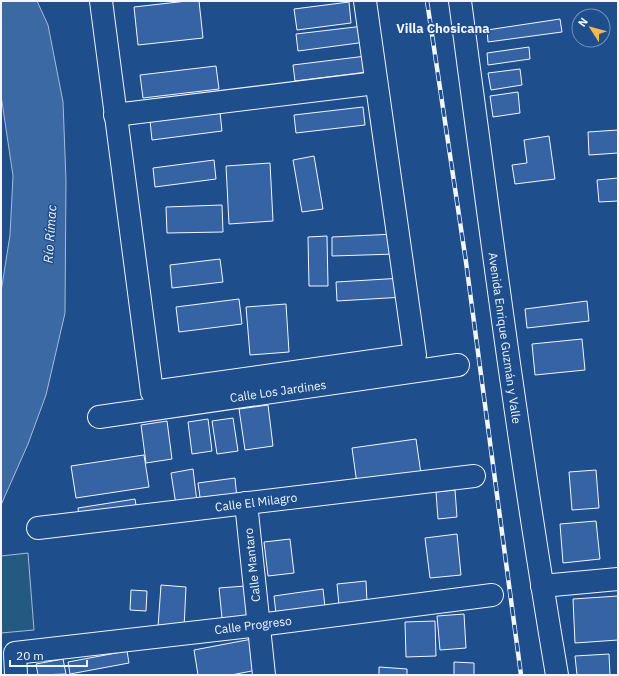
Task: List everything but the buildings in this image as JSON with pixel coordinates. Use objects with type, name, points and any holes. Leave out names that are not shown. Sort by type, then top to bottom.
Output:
[{"type":"street","points":[[101,1],[152,392],[415,355],[365,1]]},
{"type":"street","name":"Avenida Enrique Guzmán y Valle","points":[[460,1],[507,358],[542,586],[558,675]]},
{"type":"street","points":[[115,115],[376,83]]},
{"type":"street","name":"Calle Los Jardines","points":[[99,417],[458,365]]},
{"type":"street","name":"Calle El Milagro","points":[[38,528],[474,476]]},
{"type":"street","name":"Calle Mantaro","points":[[246,504],[264,675]]},
{"type":"street","points":[[542,586],[618,579]]},
{"type":"street","name":"Calle Progreso","points":[[16,675],[15,653],[259,625],[492,595]]},
{"type":"shaded area","points":[[28,553],[34,630],[1,633],[1,556]]},
{"type":"water","name":"Río Rímac","points":[[1,1],[37,1],[48,25],[63,102],[66,180],[65,313],[46,395],[28,444],[1,505],[1,292],[10,235],[13,176],[1,95]]},
{"type":"railway","points":[[427,1],[466,262],[521,675]]},
{"type":"district","name":"Villa Chosicana","points":[[443,28]]}]
